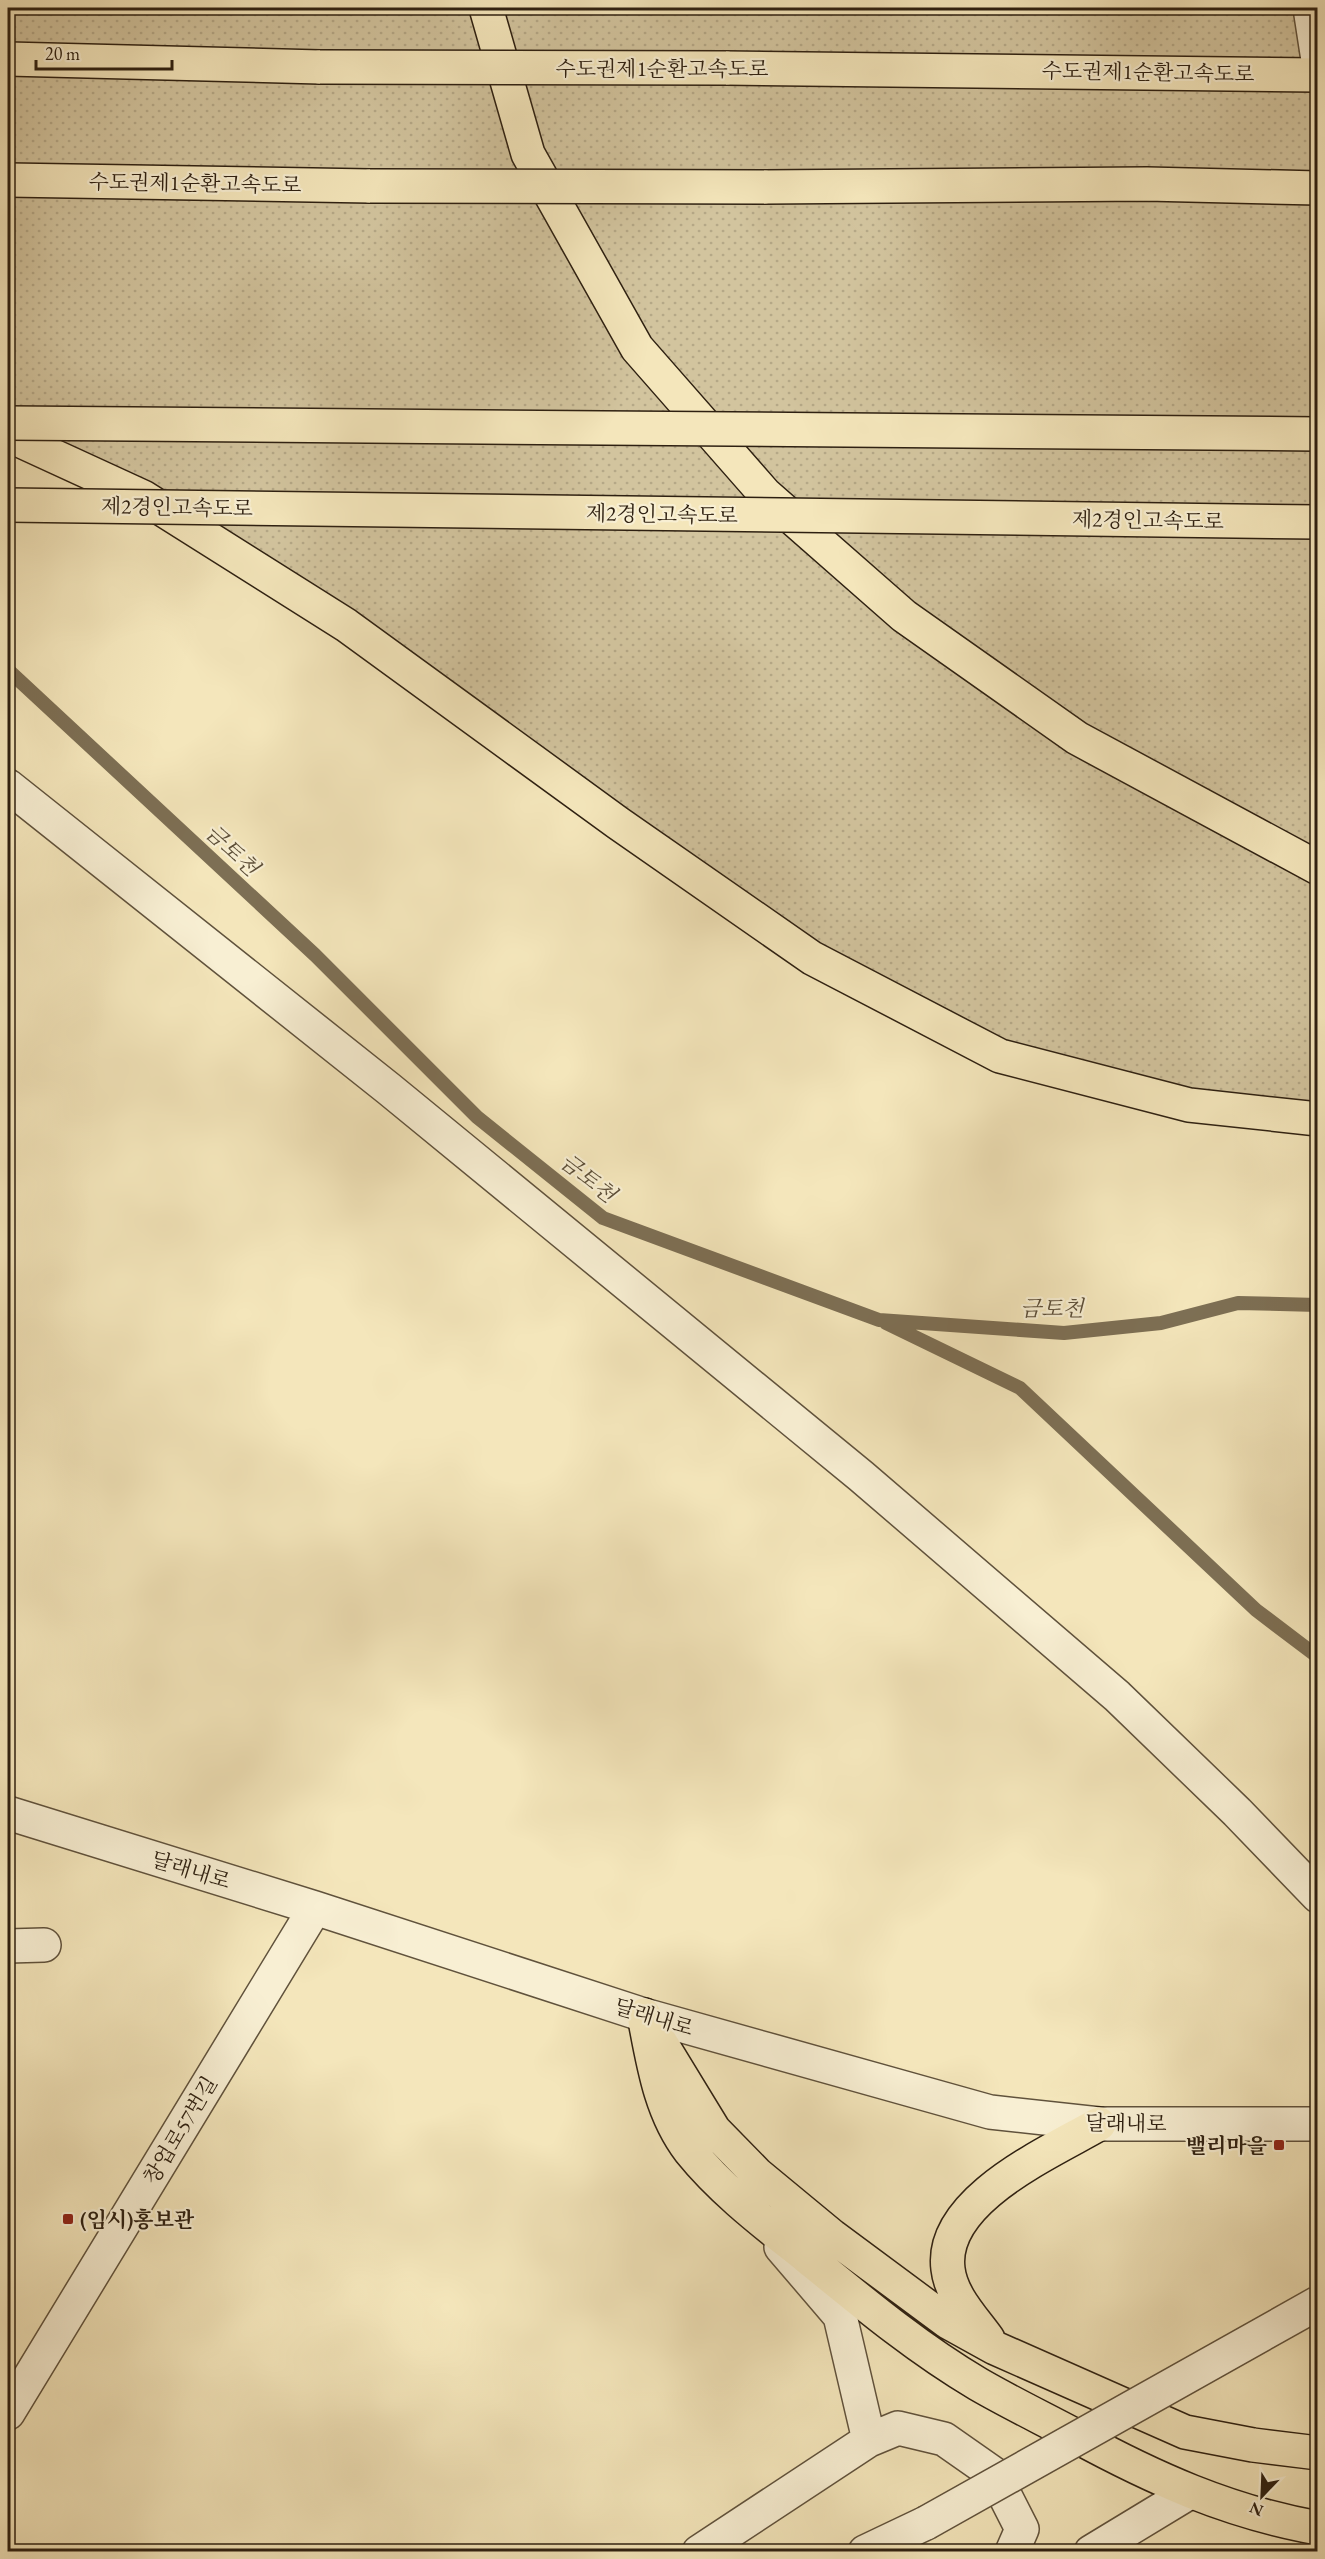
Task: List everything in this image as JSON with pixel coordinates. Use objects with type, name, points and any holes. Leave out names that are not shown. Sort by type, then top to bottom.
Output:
[{"type":"highway","points":[[486,8],[528,154],[637,348],[765,494],[904,616],[1077,738],[1317,868]]},
{"type":"highway","name":"수도권제1순환고속도로","points":[[8,59],[320,67],[1115,71],[1317,75]]},
{"type":"highway","name":"수도권제1순환고속도로","points":[[8,180],[370,186],[764,188],[1147,184],[1317,188]]},
{"type":"highway","points":[[8,423],[1317,434]]},
{"type":"highway","points":[[8,435],[143,497],[346,625],[618,824],[812,958],[1000,1056],[1190,1105],[1317,1119]]},
{"type":"highway","name":"제2경인고속도로","points":[[8,505],[1317,522]]},
{"type":"highway","points":[[644,2015],[656,2078],[669,2114],[690,2150],[750,2211],[885,2321],[977,2383],[1148,2475],[1190,2492],[1278,2521],[1317,2528]]},
{"type":"highway","points":[[644,2015],[714,2130],[757,2174],[832,2236],[948,2322],[995,2348],[1185,2432],[1253,2445],[1317,2453]]},
{"type":"highway","points":[[995,2348],[956,2295],[948,2268],[951,2244],[961,2220],[987,2193],[1015,2172],[1099,2124]]},
{"type":"street","points":[[1310,8],[1317,60]]},
{"type":"street","points":[[8,786],[398,1096],[861,1476],[1117,1696],[1237,1812],[1317,1896]]},
{"type":"street","name":"달래내로","points":[[8,1813],[315,1908],[644,2015],[990,2112],[1099,2124],[1317,2124]]},
{"type":"street","name":"창업로57번길","points":[[8,2413],[315,1908]]},
{"type":"street","points":[[8,1946],[44,1945]]},
{"type":"street","points":[[750,2211],[840,2316],[869,2440]]},
{"type":"street","points":[[865,2552],[926,2523],[1317,2303]]},
{"type":"street","points":[[699,2552],[869,2440],[898,2428],[944,2439],[994,2474],[1022,2529],[1012,2552]]},
{"type":"street","points":[[1091,2552],[1190,2492]]},
{"type":"shaded area","points":[[8,8],[1317,8],[1317,1119],[1000,1056],[812,958],[346,625],[8,435]]},
{"type":"waterway","name":"금토천","points":[[8,670],[315,955],[477,1117],[603,1218],[879,1320],[1064,1333],[1161,1323],[1238,1303],[1318,1305]]},
{"type":"waterway","points":[[886,1323],[1020,1388],[1256,1610],[1318,1657]]},
{"type":"place","name":"밸리마을","points":[[1279,2145]]},
{"type":"place","name":"(임시)홍보관","points":[[68,2219]]}]
